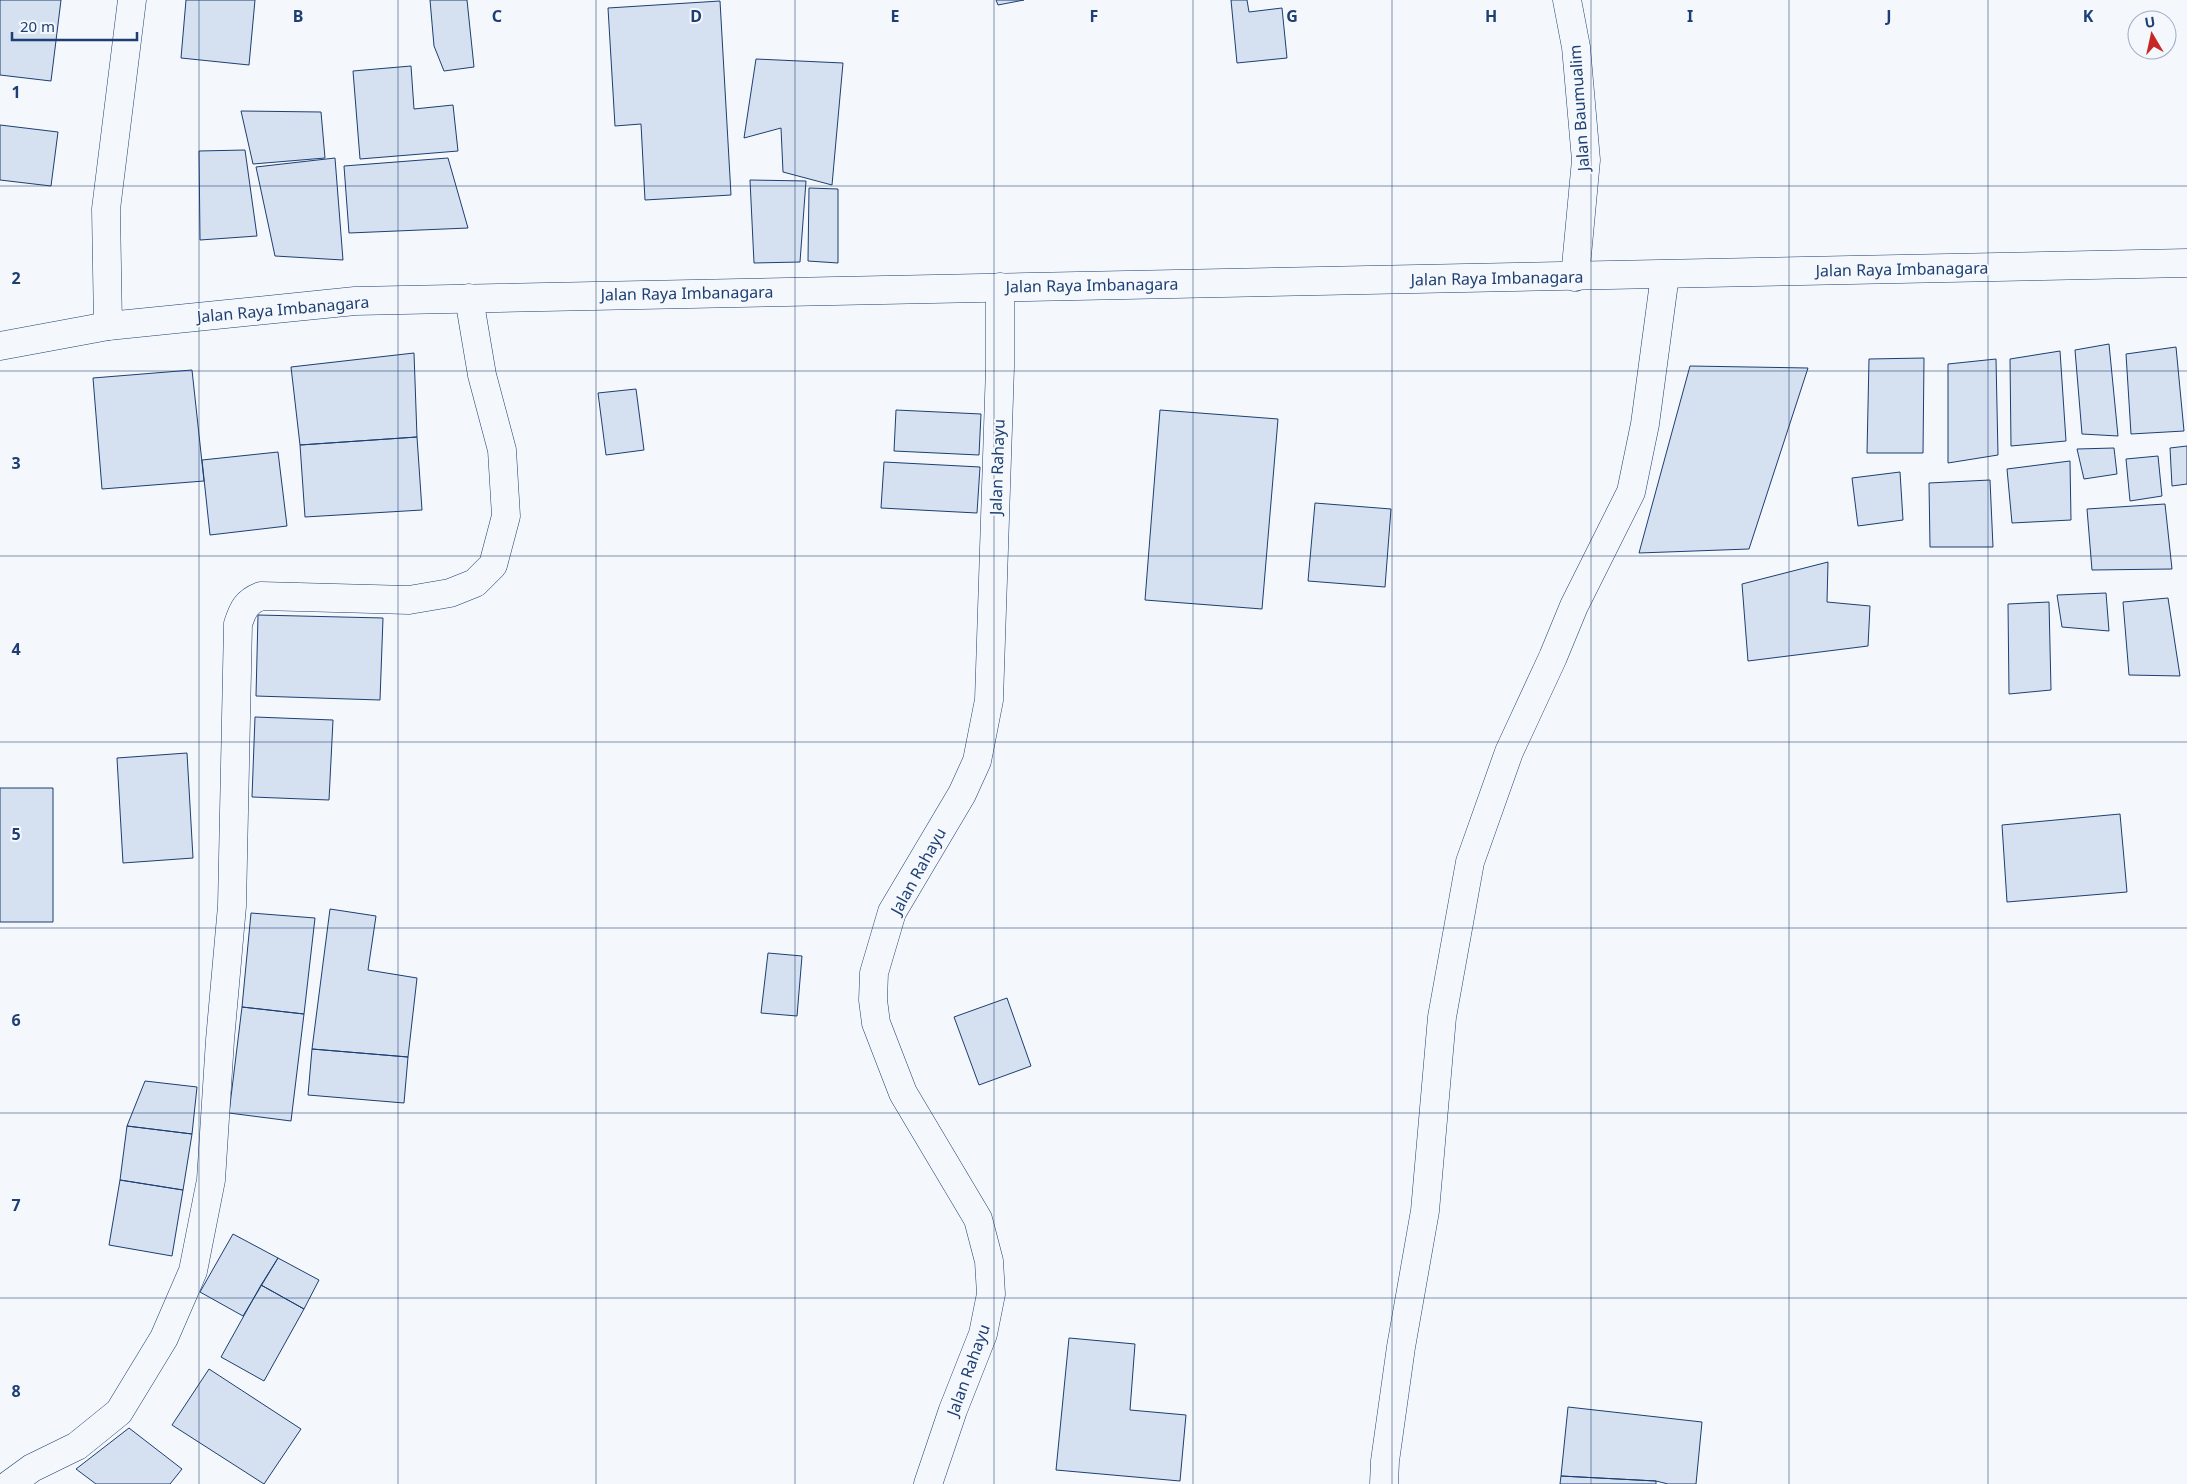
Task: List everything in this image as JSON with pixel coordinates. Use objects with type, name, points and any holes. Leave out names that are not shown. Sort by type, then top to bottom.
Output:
[{"type":"main road","points":[[108,326],[106,209],[132,0]]},
{"type":"main road","name":"Jalan Baumualim","points":[[1566,0],[1576,47],[1586,160],[1575,277]]},
{"type":"main road","name":"Jalan Raya Imbanagara","points":[[0,346],[108,326],[355,301],[1000,286],[1575,277],[2187,263]]},
{"type":"main road","points":[[1384,1484],[1385,1461],[1401,1348],[1425,1211],[1442,1017],[1470,862],[1509,752],[1553,657],[1574,606],[1631,492],[1645,424],[1665,275]]},
{"type":"main road","name":"Jalan Rahayu","points":[[928,1484],[953,1410],[983,1334],[991,1294],[989,1261],[978,1219],[899,1084],[876,1023],[873,1000],[874,973],[892,912],[962,794],[977,761],[990,700],[1000,367],[1000,286]]},
{"type":"main road","points":[[10,1484],[32,1468],[77,1446],[119,1412],[164,1338],[193,1271],[212,1180],[220,1040],[232,906],[238,624],[244,606],[261,596],[408,600],[450,593],[475,583],[493,565],[506,516],[502,450],[482,376],[468,298]]},
{"type":"building","points":[[0,0],[61,0],[51,81],[0,75]]},
{"type":"building","points":[[186,0],[255,0],[249,65],[181,58]]},
{"type":"building","points":[[430,0],[467,0],[474,67],[444,71],[434,46]]},
{"type":"building","points":[[996,0],[1024,0],[998,5]]},
{"type":"building","points":[[1231,0],[1247,0],[1249,12],[1282,8],[1287,58],[1237,63]]},
{"type":"building","points":[[720,1],[731,195],[645,200],[641,124],[615,126],[608,8]]},
{"type":"building","points":[[756,59],[843,63],[832,185],[783,172],[781,128],[744,138]]},
{"type":"building","points":[[411,66],[414,109],[453,105],[458,151],[360,159],[353,71]]},
{"type":"building","points":[[241,111],[321,112],[325,158],[253,164]]},
{"type":"building","points":[[0,125],[58,132],[51,186],[0,180]]},
{"type":"building","points":[[245,150],[257,236],[200,240],[199,151]]},
{"type":"building","points":[[335,158],[343,260],[275,256],[256,167]]},
{"type":"building","points":[[448,158],[468,228],[349,233],[344,166]]},
{"type":"building","points":[[750,180],[806,181],[800,262],[754,263]]},
{"type":"building","points":[[809,188],[838,189],[838,263],[808,261]]},
{"type":"building","points":[[2109,344],[2118,436],[2082,434],[2075,350]]},
{"type":"building","points":[[2176,347],[2184,431],[2131,434],[2126,354]]},
{"type":"building","points":[[2060,351],[2066,441],[2011,446],[2010,359]]},
{"type":"building","points":[[414,353],[417,437],[300,445],[291,367]]},
{"type":"building","points":[[1924,358],[1923,453],[1867,453],[1869,359]]},
{"type":"building","points":[[1996,359],[1998,455],[1948,463],[1948,364]]},
{"type":"building","points":[[1690,366],[1808,368],[1749,549],[1639,553]]},
{"type":"building","points":[[192,370],[204,481],[102,489],[93,378]]},
{"type":"building","points":[[636,389],[644,450],[606,455],[598,393]]},
{"type":"building","points":[[896,410],[981,414],[979,455],[894,451]]},
{"type":"building","points":[[1160,410],[1278,419],[1262,609],[1145,600]]},
{"type":"building","points":[[417,437],[422,510],[305,517],[300,445]]},
{"type":"building","points":[[2187,446],[2187,484],[2172,486],[2170,448]]},
{"type":"building","points":[[2114,448],[2117,474],[2084,479],[2077,449]]},
{"type":"building","points":[[278,452],[287,526],[210,535],[202,460]]},
{"type":"building","points":[[2158,456],[2162,496],[2130,501],[2126,459]]},
{"type":"building","points":[[2070,461],[2071,520],[2012,523],[2007,469]]},
{"type":"building","points":[[884,462],[980,467],[977,513],[881,508]]},
{"type":"building","points":[[1900,472],[1903,520],[1858,526],[1852,478]]},
{"type":"building","points":[[1990,480],[1993,547],[1930,547],[1929,483]]},
{"type":"building","points":[[1315,503],[1391,509],[1385,587],[1308,581]]},
{"type":"building","points":[[2165,504],[2172,569],[2092,570],[2087,509]]},
{"type":"building","points":[[1828,562],[1827,602],[1870,606],[1868,646],[1748,661],[1742,584]]},
{"type":"building","points":[[2106,593],[2109,631],[2062,627],[2057,595]]},
{"type":"building","points":[[2168,598],[2180,676],[2129,675],[2123,602]]},
{"type":"building","points":[[2049,602],[2051,690],[2009,694],[2008,604]]},
{"type":"building","points":[[258,615],[383,618],[380,700],[256,696]]},
{"type":"building","points":[[255,717],[333,720],[329,800],[252,797]]},
{"type":"building","points":[[187,753],[193,858],[123,863],[117,758]]},
{"type":"building","points":[[0,788],[53,788],[53,922],[0,922]]},
{"type":"building","points":[[2120,814],[2127,892],[2007,902],[2002,825]]},
{"type":"building","points":[[330,909],[376,916],[368,970],[417,978],[408,1057],[312,1049]]},
{"type":"building","points":[[251,913],[315,918],[304,1014],[242,1007]]},
{"type":"building","points":[[768,953],[802,956],[797,1016],[761,1013]]},
{"type":"building","points":[[1007,998],[1031,1066],[979,1085],[954,1017]]},
{"type":"building","points":[[242,1007],[304,1014],[291,1121],[229,1113]]},
{"type":"building","points":[[312,1049],[408,1057],[404,1103],[308,1095]]},
{"type":"building","points":[[145,1081],[197,1087],[192,1134],[127,1126]]},
{"type":"building","points":[[127,1126],[192,1134],[183,1190],[120,1180]]},
{"type":"building","points":[[120,1180],[183,1190],[172,1256],[109,1245]]},
{"type":"building","points":[[233,1234],[278,1258],[243,1316],[200,1292]]},
{"type":"building","points":[[278,1258],[319,1280],[304,1309],[261,1285]]},
{"type":"building","points":[[261,1285],[304,1309],[264,1381],[221,1357]]},
{"type":"building","points":[[1069,1338],[1135,1344],[1130,1410],[1186,1415],[1180,1481],[1056,1470]]},
{"type":"building","points":[[209,1369],[301,1429],[264,1484],[172,1425]]},
{"type":"building","points":[[1568,1407],[1702,1422],[1696,1484],[1668,1484],[1656,1481],[1561,1476]]},
{"type":"building","points":[[129,1428],[182,1469],[170,1484],[96,1484],[76,1469]]},
{"type":"building","points":[[1561,1476],[1656,1481],[1656,1484],[1560,1484]]}]
